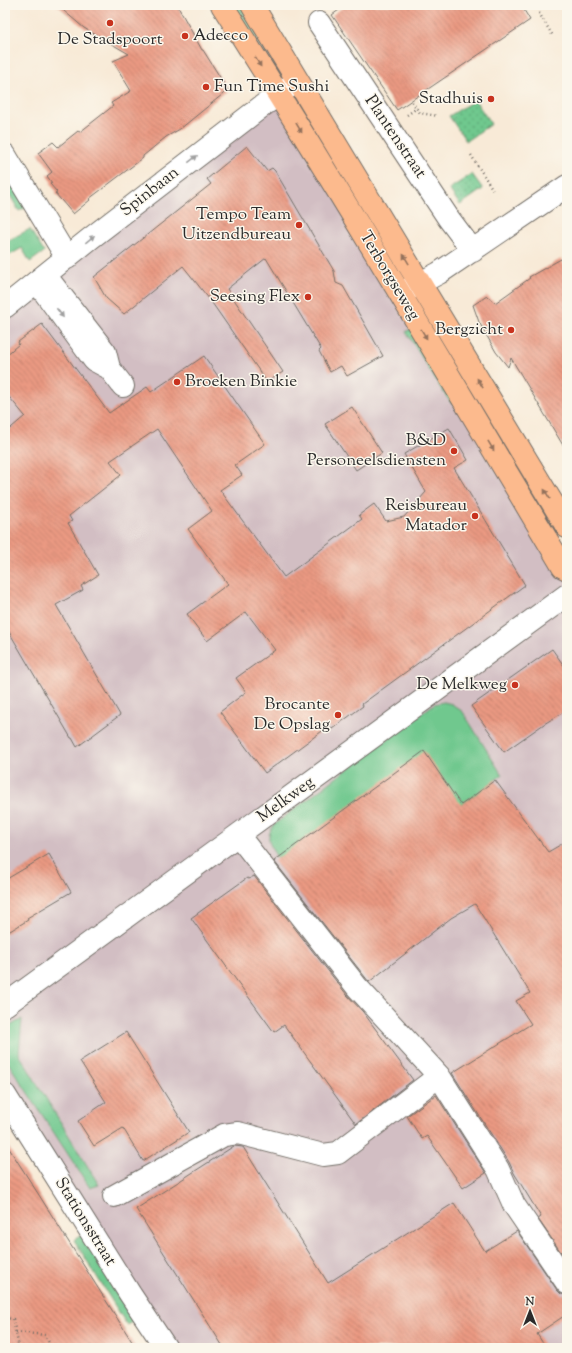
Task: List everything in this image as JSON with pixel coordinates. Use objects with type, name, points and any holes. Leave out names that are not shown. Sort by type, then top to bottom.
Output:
[{"type":"main road","name":"Terborgseweg","points":[[222,5],[400,294],[564,567],[567,569]]},
{"type":"main road","name":"Terborgseweg","points":[[252,5],[567,527]]},
{"type":"street","name":"Plantenstraat","points":[[319,23],[449,219],[473,251]]},
{"type":"street","name":"Spinbaan","points":[[5,307],[261,107],[298,81]]},
{"type":"street","points":[[5,155],[67,258]]},
{"type":"street","points":[[400,294],[439,273],[567,186]]},
{"type":"street","points":[[41,278],[94,360],[109,368],[123,386]]},
{"type":"street","name":"Melkweg","points":[[5,1005],[567,595]]},
{"type":"street","points":[[238,835],[357,987],[439,1076],[498,1169],[514,1205],[567,1283]]},
{"type":"street","points":[[114,1196],[224,1136],[238,1134],[323,1155],[338,1154],[439,1076]]},
{"type":"street","name":"Stationsstraat","points":[[5,1095],[130,1294],[166,1348]]},
{"type":"path","points":[[539,14],[553,36]]},
{"type":"path","points":[[412,102],[420,113],[438,116]]},
{"type":"path","points":[[411,112],[417,108]]},
{"type":"path","points":[[471,155],[493,190]]},
{"type":"path","points":[[5,1318],[13,1319],[19,1348]]},
{"type":"path","points":[[16,1332],[45,1334],[52,1348]]},
{"type":"shaded area","points":[[286,91],[567,555],[567,1348],[171,1348],[5,1087],[5,312]]},
{"type":"green space","points":[[229,5],[243,5],[263,42],[269,60]]},
{"type":"green space","points":[[475,100],[491,124],[466,141],[449,116]]},
{"type":"green space","points":[[5,169],[27,207],[19,211],[5,187]]},
{"type":"green space","points":[[472,174],[483,189],[460,205],[449,189]]},
{"type":"green space","points":[[30,229],[44,252],[30,262],[22,248],[8,256],[5,251],[5,242]]},
{"type":"green space","points":[[412,328],[457,401],[452,404],[406,332]]},
{"type":"green space","points":[[444,702],[452,704],[463,712],[502,775],[461,805],[277,858],[269,841],[270,833],[275,824],[434,704]]},
{"type":"green space","points":[[22,1019],[19,1054],[99,1185],[90,1188],[5,1058],[5,1029]]},
{"type":"green space","points":[[83,1234],[137,1319],[127,1325],[74,1240]]},
{"type":"building","points":[[57,5],[177,5],[202,50],[228,90],[180,129],[166,137],[143,156],[143,158],[89,199],[90,200],[73,214],[55,193],[57,192],[50,184],[52,183],[47,176],[52,172],[38,153],[53,142],[58,147],[113,106],[111,103],[131,91],[113,61],[129,54],[84,28]]},
{"type":"building","points":[[346,5],[521,5],[530,20],[397,110],[332,15]]},
{"type":"building","points":[[247,146],[267,171],[272,168],[275,171],[334,271],[336,283],[343,286],[383,356],[347,376],[341,366],[330,372],[319,351],[321,349],[266,258],[227,289],[283,372],[267,382],[210,300],[183,266],[124,314],[106,298],[94,277],[211,184],[207,179]]},
{"type":"building","points":[[561,259],[567,269],[567,452],[511,358],[508,367],[496,352],[479,322],[473,305],[487,296],[495,303],[530,278],[529,277]]},
{"type":"building","points":[[42,324],[109,413],[147,387],[151,392],[204,356],[265,444],[235,465],[242,475],[220,490],[284,577],[362,519],[359,515],[374,504],[386,521],[404,517],[426,492],[404,454],[449,428],[468,460],[454,468],[525,585],[362,704],[363,706],[332,729],[329,726],[265,773],[220,712],[246,692],[236,678],[275,650],[246,612],[207,641],[187,614],[228,584],[188,529],[212,511],[157,429],[110,461],[121,475],[69,516],[72,521],[68,523],[98,575],[81,586],[83,590],[56,605],[120,715],[77,747],[5,625],[5,433],[25,416],[5,392],[5,356],[19,344],[18,342]]},
{"type":"building","points":[[352,407],[382,453],[356,470],[325,424]]},
{"type":"building","points":[[552,649],[567,670],[567,710],[504,752],[471,706]]},
{"type":"building","points":[[424,751],[461,805],[495,780],[548,852],[567,841],[567,1261],[538,1219],[541,1217],[514,1173],[509,1162],[452,1073],[531,1024],[516,1001],[530,993],[475,904],[451,918],[369,982],[274,861]]},
{"type":"building","points":[[49,854],[71,892],[27,918],[28,920],[5,934],[5,880]]},
{"type":"building","points":[[254,876],[347,995],[363,1012],[413,1080],[356,1124],[284,1025],[274,1032],[191,918],[247,878],[249,879]]},
{"type":"building","points":[[126,1032],[189,1132],[143,1161],[123,1128],[94,1146],[78,1121],[106,1102],[80,1061]]},
{"type":"building","points":[[436,1095],[486,1173],[463,1188],[427,1136],[422,1139],[407,1116]]},
{"type":"building","points":[[5,1142],[37,1192],[136,1348],[5,1348]]},
{"type":"building","points":[[234,1146],[243,1147],[328,1283],[454,1203],[485,1251],[517,1231],[557,1290],[561,1294],[567,1295],[567,1314],[537,1334],[546,1348],[224,1348],[136,1209]]},
{"type":"place","name":"De Stadspoort","points":[[110,23]]},
{"type":"place","name":"Adecco","points":[[185,36]]},
{"type":"place","name":"Fun Time Sushi","points":[[206,87]]},
{"type":"place","name":"Stadhuis","points":[[491,99]]},
{"type":"place","name":"Tempo Team Uitzendbureau","points":[[299,225]]},
{"type":"place","name":"Seesing Flex","points":[[308,297]]},
{"type":"place","name":"Bergzicht","points":[[511,330]]},
{"type":"place","name":"Broeken Binkie","points":[[177,382]]},
{"type":"place","name":"B&D Personeelsdiensten","points":[[454,451]]},
{"type":"place","name":"Reisbureau Matador","points":[[475,516]]},
{"type":"place","name":"De Melkweg","points":[[515,685]]},
{"type":"place","name":"Brocante De Opslag","points":[[338,715]]}]
